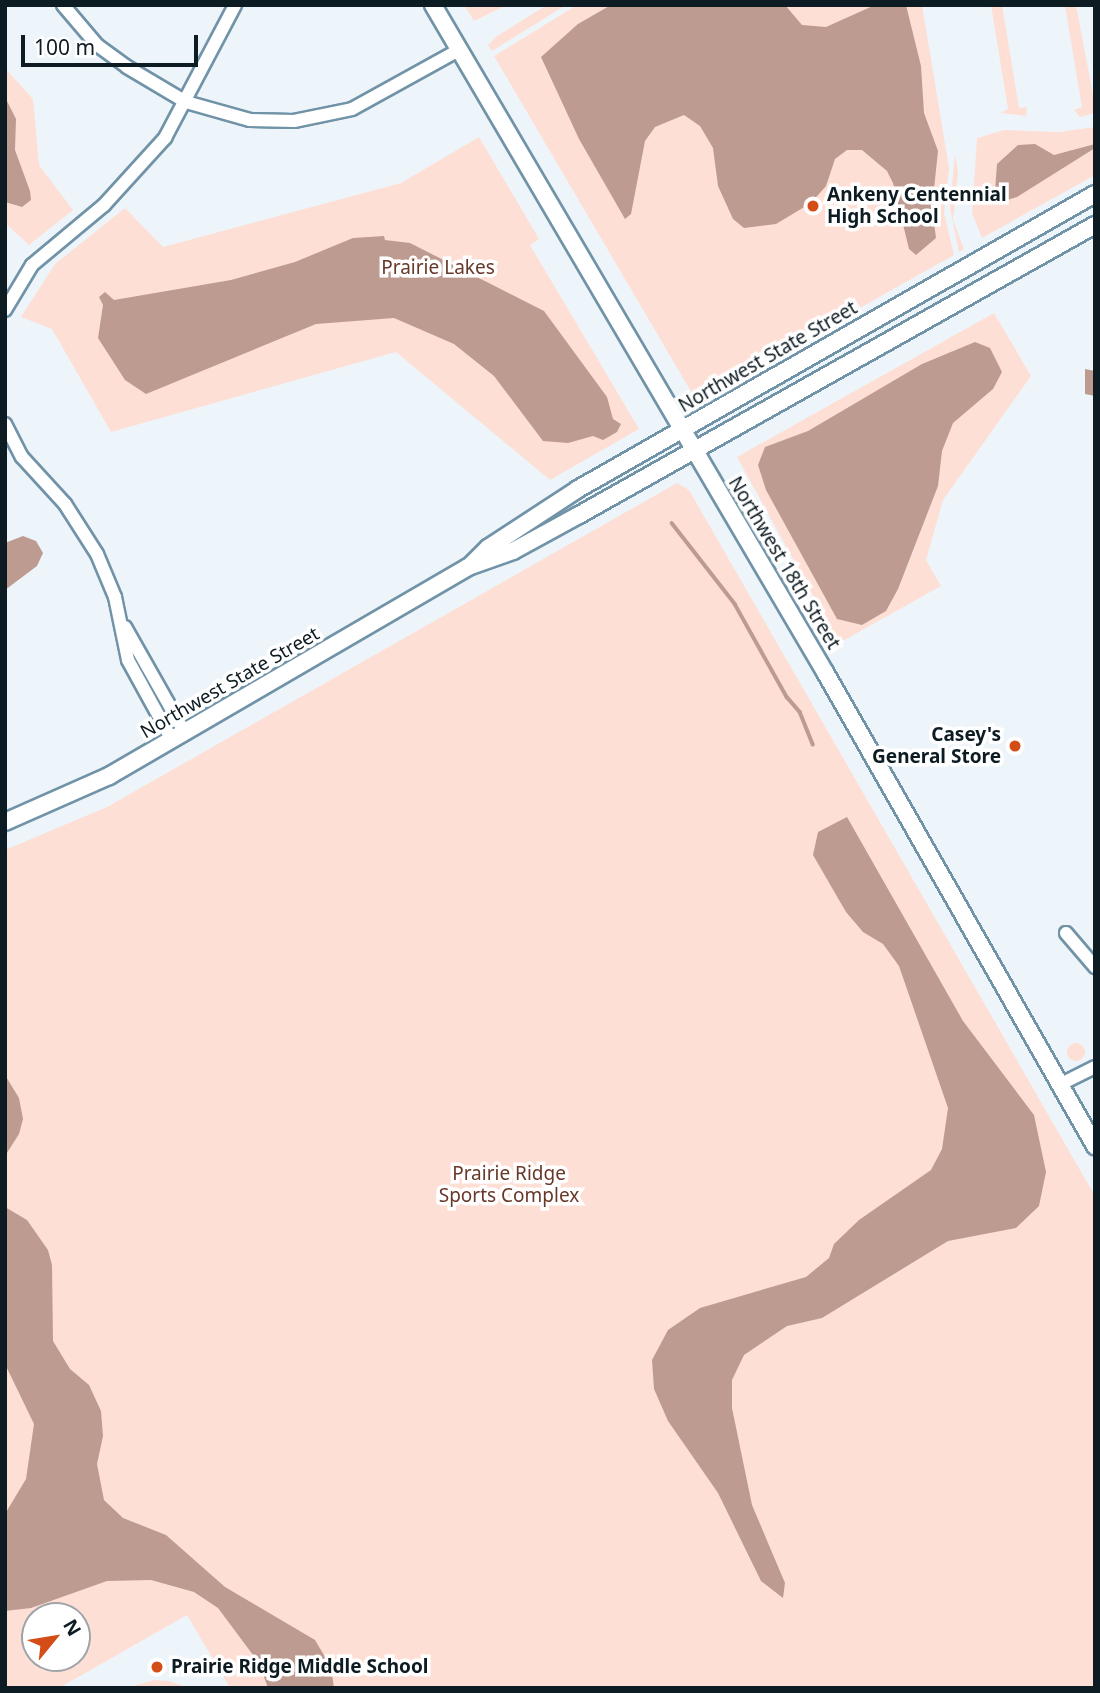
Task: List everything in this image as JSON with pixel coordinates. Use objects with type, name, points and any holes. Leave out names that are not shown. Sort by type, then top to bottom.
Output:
[{"type":"main road","name":"Northwest 18th Street","points":[[432,5],[1095,1146]]},
{"type":"main road","name":"Northwest State Street","points":[[468,567],[488,548],[555,504],[1095,194]]},
{"type":"main road","name":"Northwest State Street","points":[[5,822],[78,792],[178,737],[468,567],[513,551],[1095,225]]},
{"type":"street","points":[[63,5],[98,46],[186,102],[250,120],[294,121],[333,115],[372,101],[459,50]]},
{"type":"street","points":[[6,307],[44,253],[104,205],[140,169],[186,102],[235,5]]},
{"type":"street","points":[[5,424],[8,439],[87,536],[107,574],[123,624],[128,660],[178,737]]},
{"type":"street","points":[[1066,933],[1095,967]]},
{"type":"street","points":[[1059,1085],[1095,1067]]},
{"type":"green space","points":[[464,5],[507,5],[474,21]]},
{"type":"green space","points":[[547,5],[566,5],[492,51],[488,45],[497,36]]},
{"type":"green space","name":"Ankeny Centennial High School","points":[[577,5],[922,5],[949,168],[944,213],[954,255],[696,400],[494,56]]},
{"type":"green space","points":[[991,5],[1002,5],[1019,108],[1027,107],[1026,116],[1001,113],[1008,109]]},
{"type":"green space","points":[[1065,5],[1076,5],[1095,105],[1095,113],[1080,117],[1074,110],[1082,107]]},
{"type":"green space","points":[[5,68],[33,99],[39,165],[73,210],[29,245],[5,223]]},
{"type":"green space","points":[[1095,127],[1095,175],[982,238],[972,213],[977,138],[1004,130],[1059,132]]},
{"type":"green space","name":"Prairie Lakes","points":[[479,137],[539,239],[530,245],[639,429],[550,480],[396,352],[111,432],[52,329],[21,317],[55,264],[125,208],[163,247],[401,183]]},
{"type":"green space","points":[[955,154],[958,172],[953,220],[964,249],[959,252],[950,208]]},
{"type":"green space","points":[[994,313],[1031,376],[943,500],[926,560],[941,586],[839,643],[737,457]]},
{"type":"green space","name":"Prairie Ridge Sports Complex","points":[[677,483],[689,490],[1095,1196],[1095,1688],[230,1688],[187,1615],[91,1670],[91,1602],[21,1602],[21,1672],[87,1672],[59,1688],[5,1688],[5,850],[107,807]]},
{"type":"green space","points":[[1076,1043],[1082,1046],[1085,1052],[1082,1058],[1076,1061],[1070,1058],[1067,1052],[1070,1046]]},
{"type":"green space","points":[[154,1680],[169,1681],[189,1688],[126,1688]]},
{"type":"shaded area","points":[[611,5],[785,5],[802,25],[826,27],[875,5],[906,5],[921,66],[924,113],[938,151],[932,208],[936,238],[916,255],[909,249],[893,183],[887,171],[862,150],[847,150],[835,159],[826,186],[811,203],[776,224],[744,228],[733,219],[718,186],[713,148],[700,126],[684,115],[655,127],[645,141],[631,214],[625,219],[579,139],[541,57],[578,24]]},
{"type":"shaded area","points":[[5,97],[16,119],[15,150],[30,191],[31,200],[22,207],[5,202]]},
{"type":"shaded area","points":[[1035,144],[1054,155],[1095,144],[1095,148],[1017,197],[994,204],[997,164],[1018,145]]},
{"type":"shaded area","points":[[384,236],[385,240],[410,243],[544,311],[607,397],[613,419],[621,424],[617,432],[603,440],[593,436],[568,443],[543,441],[494,376],[454,344],[394,318],[316,324],[146,394],[125,380],[98,338],[103,305],[99,297],[105,292],[114,300],[231,280],[295,262],[353,238]]},
{"type":"shaded area","points":[[975,342],[990,348],[1002,372],[993,389],[953,423],[942,451],[938,486],[898,589],[886,611],[862,625],[837,619],[766,490],[758,465],[765,447],[808,431],[922,364]]},
{"type":"shaded area","points":[[1085,369],[1095,371],[1095,396],[1085,394]]},
{"type":"shaded area","points":[[23,536],[36,541],[43,553],[37,566],[5,590],[5,543]]},
{"type":"shaded area","points":[[847,817],[963,1021],[1034,1115],[1046,1172],[1039,1206],[1016,1228],[948,1241],[822,1318],[787,1326],[744,1355],[732,1380],[732,1408],[752,1505],[785,1583],[783,1598],[761,1581],[718,1493],[668,1421],[654,1389],[652,1360],[668,1330],[700,1308],[806,1277],[829,1258],[834,1244],[859,1220],[931,1170],[942,1149],[948,1108],[899,966],[883,944],[863,932],[846,912],[813,855],[818,832]]},
{"type":"shaded area","points":[[5,1075],[19,1098],[23,1119],[19,1134],[5,1156]]},
{"type":"shaded area","points":[[5,1207],[27,1220],[48,1250],[52,1265],[53,1341],[70,1369],[89,1385],[101,1411],[103,1436],[97,1464],[104,1500],[123,1518],[166,1535],[225,1587],[315,1640],[331,1667],[334,1688],[268,1688],[259,1663],[218,1608],[194,1592],[151,1580],[107,1581],[48,1602],[21,1602],[21,1609],[5,1611],[5,1514],[26,1479],[34,1424],[5,1364]]},
{"type":"waterway","points":[[672,523],[735,604],[787,697],[800,712],[813,745]]},
{"type":"place","name":"Ankeny Centennial High School","points":[[813,206]]},
{"type":"place","name":"Casey's General Store","points":[[1015,746]]},
{"type":"place","name":"Prairie Ridge Middle School","points":[[157,1667]]}]
